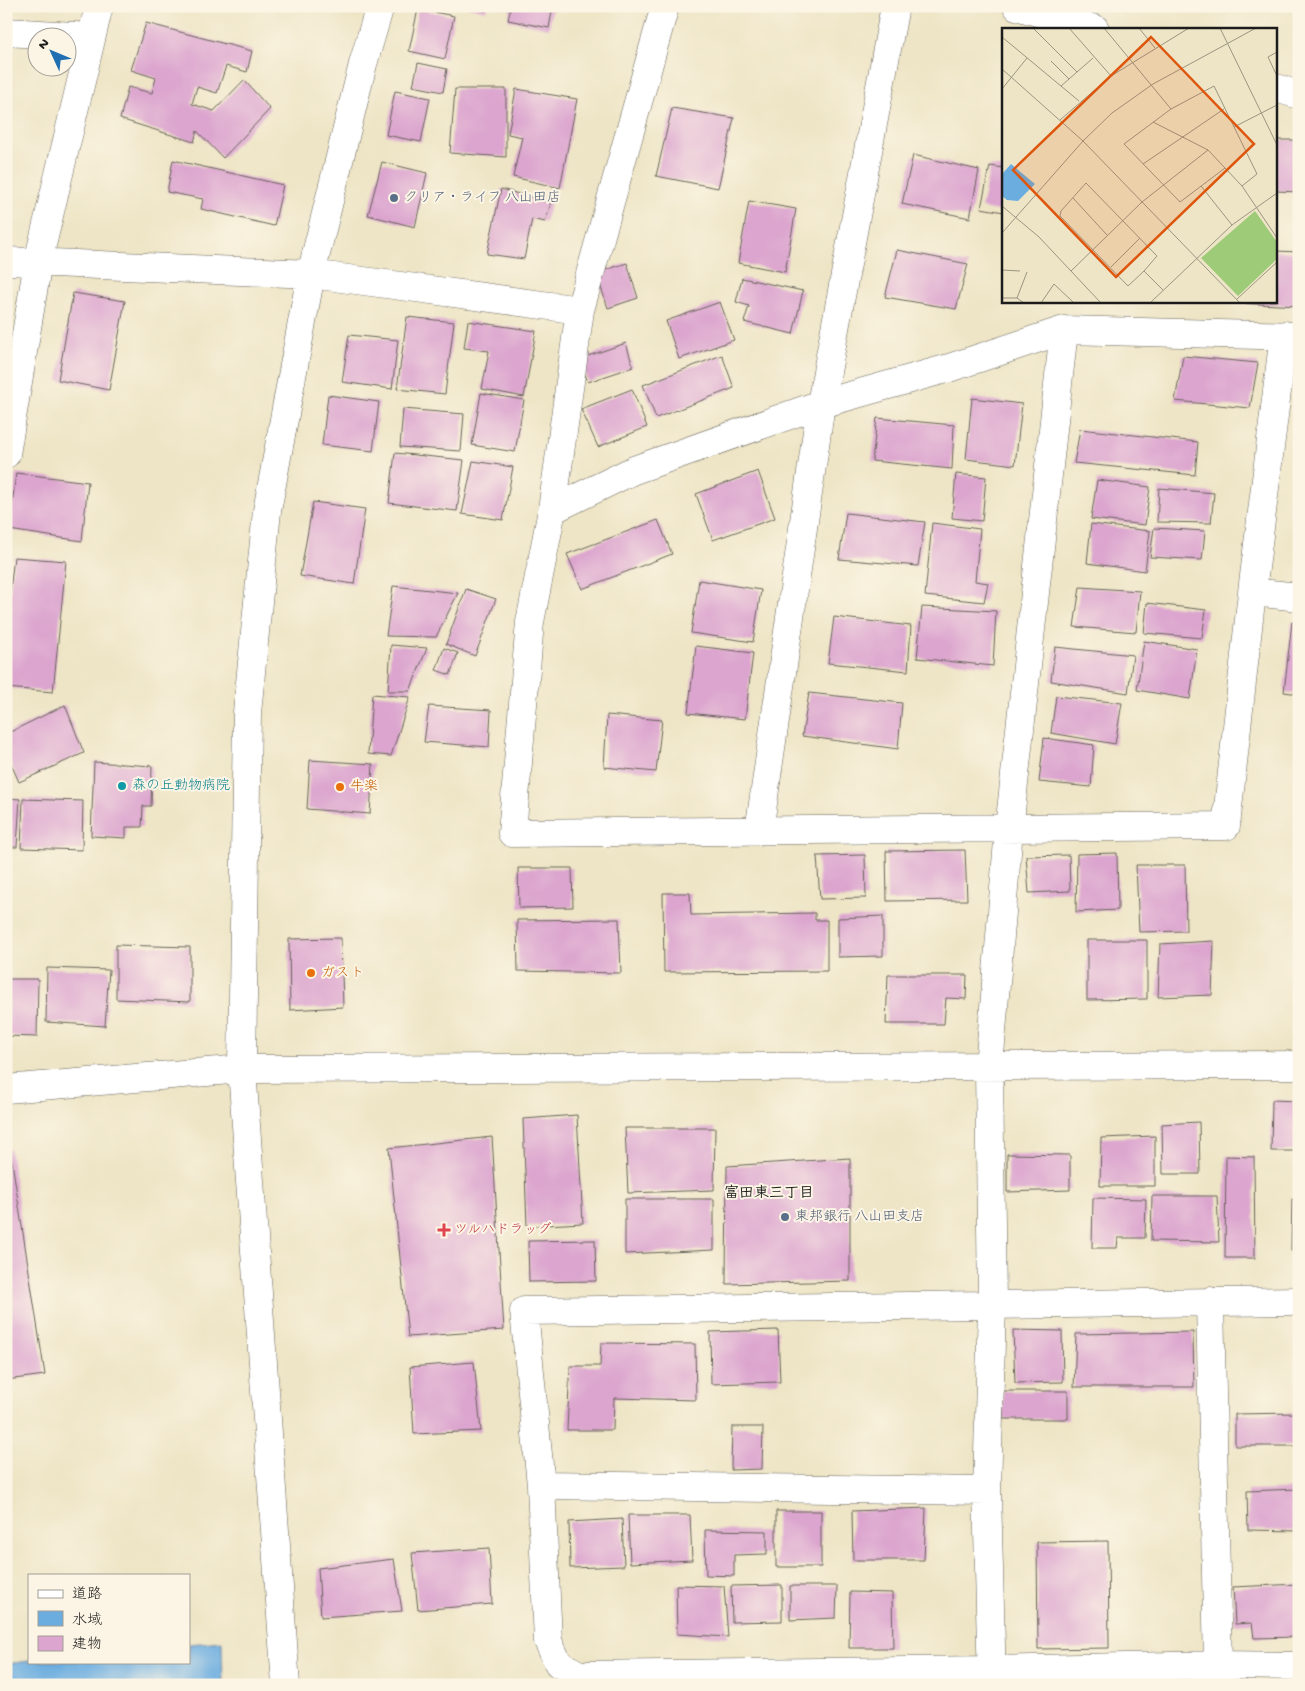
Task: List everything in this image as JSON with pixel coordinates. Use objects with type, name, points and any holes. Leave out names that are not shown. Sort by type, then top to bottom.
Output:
[{"type":"street","points":[[6,454],[38,262],[99,6]]},
{"type":"street","points":[[286,1685],[242,1069],[247,713],[267,510],[311,274],[363,64],[380,6]]},
{"type":"street","points":[[552,510],[634,470],[821,404],[948,368],[1064,330],[1291,336],[1252,592],[1226,826],[1009,830],[512,833],[530,622],[552,510],[580,310],[665,6]]},
{"type":"street","points":[[758,831],[821,404],[895,6]]},
{"type":"street","points":[[1017,6],[1087,20]]},
{"type":"street","points":[[6,32],[91,37]]},
{"type":"street","points":[[1278,89],[1299,95]]},
{"type":"street","points":[[6,261],[311,274],[580,310]]},
{"type":"street","points":[[992,1678],[987,1490],[992,1304],[988,1067],[1009,830],[1064,330]]},
{"type":"street","points":[[1252,592],[1299,597]]},
{"type":"street","points":[[6,1089],[242,1069],[1299,1065]]},
{"type":"street","points":[[1210,1301],[1218,1665]]},
{"type":"street","points":[[1299,1301],[524,1310],[541,1485],[548,1641],[558,1663],[578,1675],[992,1678],[1218,1665],[1299,1666]]},
{"type":"street","points":[[541,1485],[987,1490]]},
{"type":"water","points":[[222,1641],[223,1685],[6,1685],[6,1664],[28,1661],[28,1664],[190,1664],[190,1644]]},
{"type":"building","points":[[465,6],[487,6],[486,11]]},
{"type":"building","points":[[511,6],[553,6],[549,28],[508,20]]},
{"type":"building","points":[[418,9],[454,16],[445,59],[409,51]]},
{"type":"building","points":[[146,23],[252,51],[247,72],[226,66],[217,93],[197,87],[192,104],[214,111],[244,80],[270,109],[223,158],[197,131],[194,142],[120,119],[128,87],[152,93],[156,78],[131,70]]},
{"type":"building","points":[[418,63],[447,69],[443,92],[413,86]]},
{"type":"building","points":[[455,89],[506,89],[506,157],[450,153]]},
{"type":"building","points":[[516,89],[577,99],[560,188],[513,177],[522,137],[508,134]]},
{"type":"building","points":[[395,91],[430,98],[421,142],[386,135]]},
{"type":"building","points":[[672,108],[734,118],[718,188],[656,176]]},
{"type":"building","points":[[1278,140],[1299,140],[1299,192],[1278,191]]},
{"type":"building","points":[[913,155],[979,170],[970,218],[902,204]]},
{"type":"building","points":[[173,160],[283,185],[274,226],[201,209],[203,199],[167,192]]},
{"type":"building","points":[[382,162],[427,173],[415,227],[368,215]]},
{"type":"building","points":[[990,166],[1002,168],[1002,212],[981,208]]},
{"type":"building","points":[[501,189],[551,203],[545,222],[532,219],[524,259],[487,254]]},
{"type":"building","points":[[749,201],[796,209],[785,272],[738,263]]},
{"type":"building","points":[[897,250],[968,264],[956,309],[885,297]]},
{"type":"building","points":[[1278,251],[1299,252],[1299,306],[1238,303],[1278,302]]},
{"type":"building","points":[[627,263],[638,298],[608,308],[596,273]]},
{"type":"building","points":[[742,278],[803,291],[793,334],[744,322],[749,306],[736,302]]},
{"type":"building","points":[[73,293],[125,301],[109,390],[58,380]]},
{"type":"building","points":[[720,302],[734,340],[679,359],[666,321]]},
{"type":"building","points":[[407,317],[454,322],[445,394],[397,389]]},
{"type":"building","points":[[468,321],[536,331],[524,397],[482,389],[489,351],[464,348]]},
{"type":"building","points":[[349,335],[398,340],[392,389],[342,382]]},
{"type":"building","points":[[626,343],[633,367],[588,382],[579,359]]},
{"type":"building","points":[[722,355],[734,388],[656,418],[643,385]]},
{"type":"building","points":[[1183,356],[1258,363],[1250,408],[1175,401]]},
{"type":"building","points":[[1299,369],[1299,396],[1298,396],[1294,370]]},
{"type":"building","points":[[632,389],[647,427],[598,447],[581,409]]},
{"type":"building","points":[[481,393],[524,400],[515,452],[472,445]]},
{"type":"building","points":[[328,395],[379,402],[373,451],[322,445]]},
{"type":"building","points":[[972,398],[1022,404],[1015,465],[966,459]]},
{"type":"building","points":[[403,409],[464,414],[461,451],[400,447]]},
{"type":"building","points":[[877,418],[954,425],[952,469],[872,461]]},
{"type":"building","points":[[1080,429],[1198,442],[1195,475],[1074,463]]},
{"type":"building","points":[[395,453],[464,460],[457,511],[389,503]]},
{"type":"building","points":[[473,461],[513,467],[503,520],[462,514]]},
{"type":"building","points":[[758,471],[775,518],[713,540],[696,494]]},
{"type":"building","points":[[16,473],[88,482],[82,541],[9,530]]},
{"type":"building","points":[[956,474],[986,477],[982,521],[952,518]]},
{"type":"building","points":[[1097,480],[1150,487],[1145,525],[1091,519]]},
{"type":"building","points":[[1159,488],[1214,493],[1211,523],[1157,522]]},
{"type":"building","points":[[313,502],[365,509],[354,584],[300,576]]},
{"type":"building","points":[[846,513],[925,522],[918,566],[839,559]]},
{"type":"building","points":[[658,520],[672,554],[582,589],[567,554]]},
{"type":"building","points":[[932,523],[980,529],[975,581],[988,583],[984,602],[925,596]]},
{"type":"building","points":[[1091,524],[1150,531],[1145,571],[1087,563]]},
{"type":"building","points":[[1154,528],[1205,531],[1202,560],[1150,557]]},
{"type":"building","points":[[14,557],[66,561],[53,692],[6,688],[6,625]]},
{"type":"building","points":[[699,580],[761,590],[753,642],[691,633]]},
{"type":"building","points":[[393,586],[458,593],[436,637],[386,636]]},
{"type":"building","points":[[1080,587],[1140,591],[1136,632],[1074,627]]},
{"type":"building","points":[[466,589],[496,599],[475,656],[446,644]]},
{"type":"building","points":[[1147,603],[1206,610],[1202,638],[1144,633]]},
{"type":"building","points":[[922,607],[996,611],[993,666],[917,658]]},
{"type":"building","points":[[834,617],[911,626],[908,671],[828,663]]},
{"type":"building","points":[[1292,622],[1299,623],[1299,694],[1284,692]]},
{"type":"building","points":[[1144,641],[1197,649],[1190,699],[1137,690]]},
{"type":"building","points":[[391,645],[427,648],[410,691],[388,691]]},
{"type":"building","points":[[696,646],[753,653],[745,719],[688,713]]},
{"type":"building","points":[[1055,647],[1133,655],[1128,693],[1051,681]]},
{"type":"building","points":[[444,648],[458,653],[450,675],[436,670]]},
{"type":"building","points":[[809,693],[902,703],[898,749],[802,736]]},
{"type":"building","points":[[372,694],[410,697],[391,756],[368,754]]},
{"type":"building","points":[[1056,696],[1122,703],[1115,744],[1051,733]]},
{"type":"building","points":[[65,705],[84,753],[19,782],[6,752],[6,734]]},
{"type":"building","points":[[429,706],[491,710],[489,747],[424,742]]},
{"type":"building","points":[[607,715],[662,720],[656,772],[604,767]]},
{"type":"building","points":[[1044,738],[1094,745],[1091,787],[1039,782]]},
{"type":"building","name":"牛楽","points":[[310,760],[373,764],[370,814],[307,809]]},
{"type":"building","name":"森の丘動物病院","points":[[94,762],[152,766],[151,806],[143,806],[142,827],[126,827],[126,838],[91,836]]},
{"type":"building","points":[[6,798],[20,799],[17,847],[6,847]]},
{"type":"building","points":[[23,799],[83,801],[82,850],[21,848]]},
{"type":"building","points":[[965,850],[967,900],[887,901],[886,851]]},
{"type":"building","points":[[1117,853],[1118,910],[1076,912],[1077,854]]},
{"type":"building","points":[[865,855],[866,898],[820,899],[817,856]]},
{"type":"building","points":[[1069,855],[1070,891],[1029,893],[1026,856]]},
{"type":"building","points":[[1136,865],[1185,865],[1186,931],[1139,932]]},
{"type":"building","points":[[518,868],[572,868],[573,907],[519,908]]},
{"type":"building","points":[[663,893],[690,893],[691,915],[815,913],[815,920],[827,920],[827,971],[664,972]]},
{"type":"building","points":[[883,916],[883,956],[838,957],[838,918]]},
{"type":"building","points":[[619,919],[621,973],[518,971],[517,920]]},
{"type":"building","points":[[341,938],[343,1007],[290,1010],[289,939]]},
{"type":"building","points":[[1087,940],[1147,940],[1147,999],[1087,1000]]},
{"type":"building","points":[[1214,941],[1212,995],[1158,997],[1160,944]]},
{"type":"building","points":[[116,945],[190,947],[190,1002],[116,999]]},
{"type":"building","points":[[47,968],[109,970],[105,1026],[46,1022]]},
{"type":"building","points":[[888,975],[967,975],[966,999],[946,998],[944,1024],[886,1024]]},
{"type":"building","points":[[6,979],[38,979],[37,1037],[6,1036]]},
{"type":"building","points":[[1272,1100],[1299,1101],[1299,1151],[1271,1151]]},
{"type":"building","points":[[577,1115],[583,1223],[527,1226],[523,1119]]},
{"type":"building","points":[[1199,1122],[1200,1174],[1163,1174],[1162,1124]]},
{"type":"building","points":[[625,1128],[715,1128],[714,1190],[628,1193]]},
{"type":"building","points":[[1155,1136],[1155,1186],[1100,1186],[1101,1138]]},
{"type":"building","points":[[492,1137],[504,1330],[408,1337],[389,1148]]},
{"type":"building","points":[[10,1149],[45,1375],[6,1380],[6,1150]]},
{"type":"building","points":[[1007,1154],[1070,1155],[1070,1190],[1007,1192]]},
{"type":"building","points":[[1226,1156],[1254,1157],[1255,1258],[1225,1258]]},
{"type":"building","points":[[850,1158],[850,1281],[726,1284],[727,1166]]},
{"type":"building","points":[[1152,1196],[1217,1196],[1219,1242],[1151,1241]]},
{"type":"building","points":[[1093,1198],[1146,1199],[1145,1238],[1118,1238],[1117,1248],[1092,1248]]},
{"type":"building","points":[[625,1199],[714,1199],[714,1250],[625,1254]]},
{"type":"building","points":[[1292,1199],[1299,1199],[1299,1251],[1291,1251]]},
{"type":"building","points":[[595,1240],[596,1281],[529,1282],[528,1241]]},
{"type":"building","points":[[778,1330],[780,1382],[711,1384],[710,1332]]},
{"type":"building","points":[[1013,1330],[1062,1331],[1063,1382],[1015,1383]]},
{"type":"building","points":[[1193,1332],[1194,1387],[1074,1387],[1076,1334]]},
{"type":"building","points":[[601,1343],[695,1344],[696,1400],[614,1398],[613,1430],[567,1430],[570,1366],[600,1366]]},
{"type":"building","points":[[474,1362],[481,1431],[414,1434],[410,1367]]},
{"type":"building","points":[[1003,1391],[1068,1391],[1068,1419],[1003,1419]]},
{"type":"building","points":[[1298,1413],[1297,1446],[1235,1446],[1235,1414]]},
{"type":"building","points":[[732,1427],[763,1427],[762,1469],[731,1470]]},
{"type":"building","points":[[1297,1489],[1298,1531],[1248,1530],[1247,1491]]},
{"type":"building","points":[[926,1508],[924,1560],[853,1560],[852,1511]]},
{"type":"building","points":[[776,1511],[821,1511],[821,1567],[776,1567]]},
{"type":"building","points":[[628,1515],[690,1515],[692,1560],[630,1563]]},
{"type":"building","points":[[622,1519],[624,1566],[570,1568],[569,1522]]},
{"type":"building","points":[[705,1530],[767,1531],[767,1554],[734,1555],[734,1576],[706,1575]]},
{"type":"building","points":[[1108,1541],[1109,1648],[1038,1649],[1037,1542]]},
{"type":"building","points":[[489,1548],[492,1604],[418,1610],[412,1553]]},
{"type":"building","points":[[394,1559],[402,1611],[321,1617],[318,1568]]},
{"type":"building","points":[[1299,1584],[1299,1637],[1254,1638],[1252,1623],[1235,1624],[1233,1587]]},
{"type":"building","points":[[676,1585],[724,1586],[728,1637],[677,1634]]},
{"type":"building","points":[[782,1585],[782,1621],[732,1622],[731,1586]]},
{"type":"building","points":[[790,1586],[837,1586],[836,1618],[790,1620]]},
{"type":"building","points":[[850,1592],[892,1593],[893,1648],[849,1648]]},
{"type":"place","name":"クリア・ライフ 八山田店","points":[[394,198]]},
{"type":"place","name":"森の丘動物病院","points":[[122,786]]},
{"type":"place","name":"牛楽","points":[[340,787]]},
{"type":"place","name":"ガスト","points":[[311,973]]},
{"type":"place","name":"東邦銀行 八山田支店","points":[[785,1217]]},
{"type":"place","name":"ツルハドラッグ","points":[[444,1230]]},
{"type":"district","name":"富田東三丁目","points":[[769,1194]]}]
